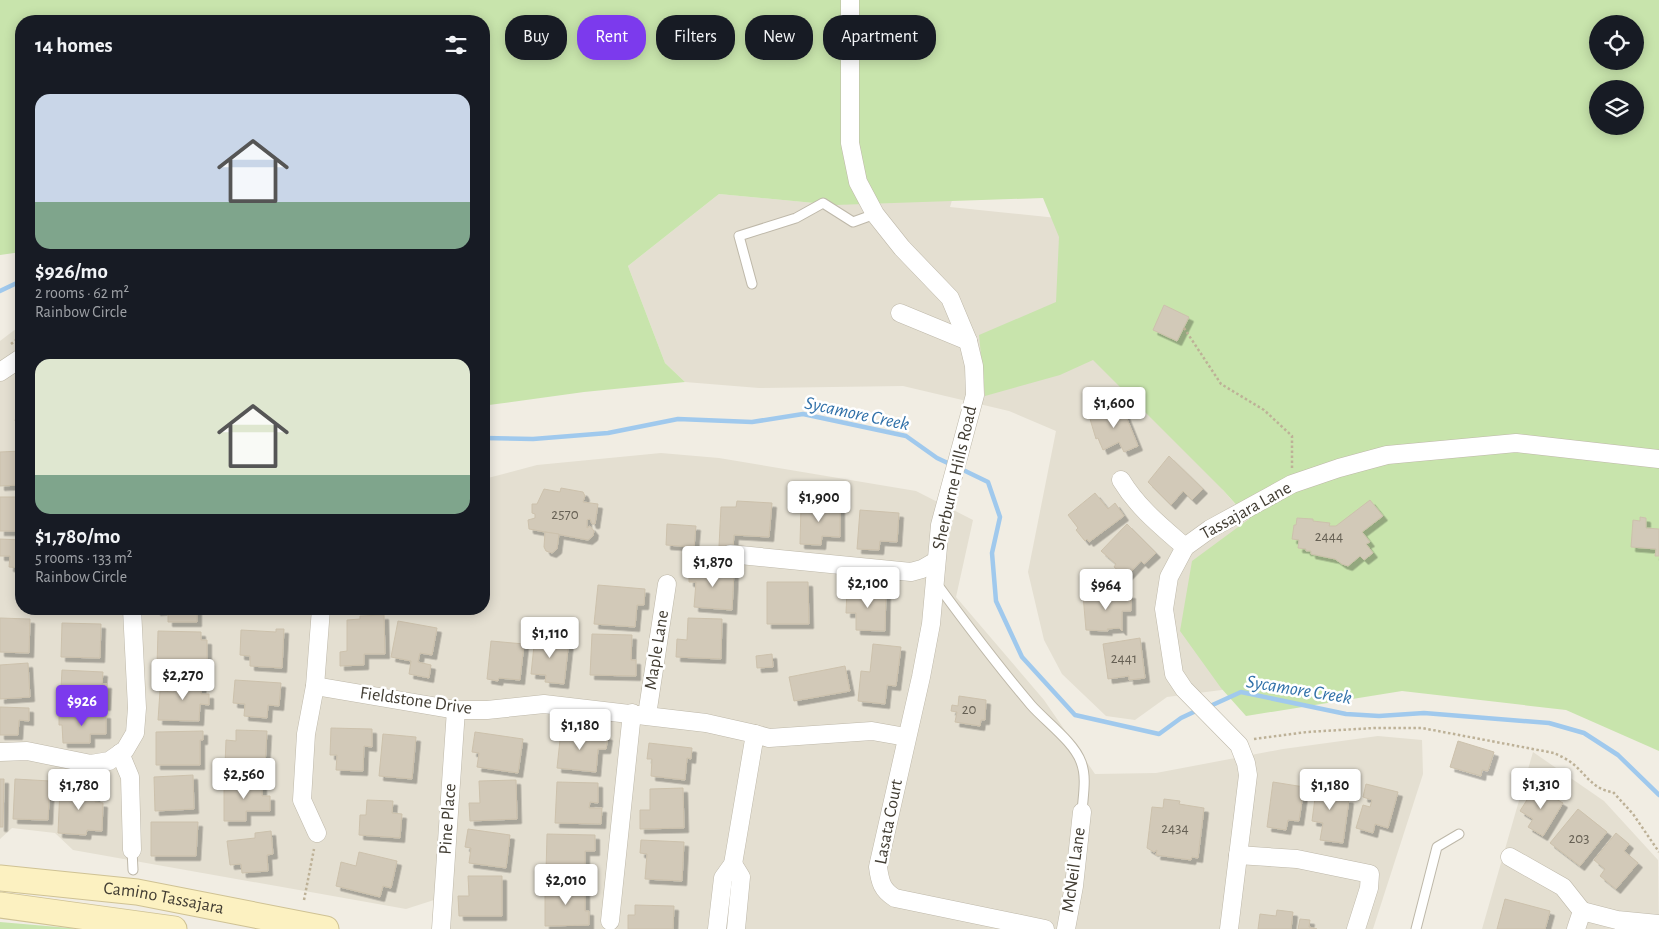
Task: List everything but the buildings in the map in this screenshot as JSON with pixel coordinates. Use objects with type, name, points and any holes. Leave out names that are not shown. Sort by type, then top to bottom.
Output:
[{"type":"main road","name":"Camino Tassajara","points":[[0,878],[137,892],[326,929]]},
{"type":"main road","name":"Camino Tassajara","points":[[0,906],[174,929]]},
{"type":"street","name":"Sherburne Hills Road","points":[[850,0],[850,142],[858,182],[875,214],[902,248],[950,298],[968,342],[974,366],[974,395],[940,526],[931,624],[921,677],[906,737]]},
{"type":"street","points":[[900,313],[968,342]]},
{"type":"street","points":[[0,372],[15,362]]},
{"type":"street","name":"Tassajara Lane","points":[[1229,929],[1248,775],[1246,763],[1236,741],[1184,689],[1174,674],[1164,609],[1169,577],[1185,547],[1210,529],[1292,484],[1339,468],[1387,456],[1516,442],[1659,459]]},
{"type":"street","points":[[1121,480],[1133,499],[1151,518],[1185,547]]},
{"type":"street","points":[[730,554],[911,572],[922,569],[936,561]]},
{"type":"street","name":"Maple Lane","points":[[610,921],[640,714],[667,584]]},
{"type":"street","points":[[0,752],[27,752],[91,764],[109,761],[125,750],[135,733],[137,708],[132,615]]},
{"type":"street","points":[[316,833],[302,800],[306,734],[315,686],[321,615]]},
{"type":"street","name":"Fieldstone Drive","points":[[315,686],[456,710],[487,710],[544,704],[706,723],[755,734]]},
{"type":"street","name":"Pine Place","points":[[441,929],[456,710]]},
{"type":"street","points":[[717,929],[722,878],[733,864],[755,734],[769,738],[872,731],[906,737]]},
{"type":"street","name":"Lasata Court","points":[[906,737],[878,867],[880,883],[886,892],[895,898],[1045,929]]},
{"type":"street","points":[[120,753],[130,777],[132,850]]},
{"type":"street","name":"McNeil Lane","points":[[1066,929],[1074,886],[1082,812]]},
{"type":"street","points":[[1238,856],[1297,859],[1370,874],[1369,888],[1356,929]]},
{"type":"street","points":[[1510,857],[1563,887],[1582,911],[1617,920],[1659,924]]},
{"type":"street","points":[[733,864],[741,877],[736,929]]},
{"type":"street","points":[[1576,929],[1582,911]]},
{"type":"lane","points":[[752,284],[739,236],[796,218],[823,203],[853,222],[875,214]]},
{"type":"lane","points":[[934,580],[988,652],[1032,706],[1074,750],[1082,762],[1084,779],[1082,812]]},
{"type":"lane","points":[[1416,929],[1437,847],[1459,834]]},
{"type":"lane","points":[[132,850],[133,870]]},
{"type":"path","points":[[1184,328],[1221,384],[1264,410],[1292,436],[1292,484]]},
{"type":"path","points":[[1236,741],[1307,732],[1422,728],[1554,753],[1572,763],[1588,781],[1606,792],[1613,792],[1633,814],[1659,852]]},
{"type":"path","points":[[304,900],[316,833]]},
{"type":"shaded area","points":[[962,166],[950,207],[1106,223],[1223,490],[1249,520],[1306,679],[1167,697],[1135,720],[1106,716],[1062,674],[1044,640],[1028,572],[1056,431],[1009,411],[903,386],[759,388],[685,382],[665,363],[628,266],[719,194],[835,205]]},
{"type":"shaded area","points":[[15,330],[15,615],[490,615],[490,477],[537,465],[661,453],[719,458],[916,491],[973,520],[956,597],[1044,700],[1095,774],[1156,773],[1283,749],[1378,736],[1422,740],[1423,774],[1373,929],[448,929],[432,926],[434,900],[406,909],[73,850],[55,833],[12,828],[0,839],[0,341]]},
{"type":"shaded area","points":[[1533,752],[1604,801],[1658,860],[1659,929],[1482,929]]},
{"type":"green space","points":[[0,0],[1659,0],[1659,751],[1566,710],[1402,691],[1246,716],[1221,688],[1180,631],[1192,561],[1249,519],[1223,490],[1093,360],[1060,375],[985,396],[979,335],[1056,302],[1059,237],[1043,198],[835,205],[719,194],[628,266],[665,363],[685,382],[584,392],[490,405],[490,15],[15,15],[15,253],[0,255]]},
{"type":"green space","points":[[0,922],[81,929],[0,929]]},
{"type":"waterway","name":"Sycamore Creek","points":[[0,291],[15,284]]},
{"type":"waterway","name":"Sycamore Creek","points":[[490,438],[533,439],[608,433],[678,419],[752,422],[803,414],[906,436],[937,458],[952,465]]},
{"type":"waterway","name":"Sycamore Creek","points":[[959,468],[988,482],[1000,517],[992,553],[996,601],[1022,657],[1075,715],[1159,734],[1181,718],[1198,710]]},
{"type":"waterway","name":"Sycamore Creek","points":[[1208,707],[1241,692],[1346,714],[1379,716],[1424,713],[1549,723],[1584,733],[1618,755],[1659,795]]}]
